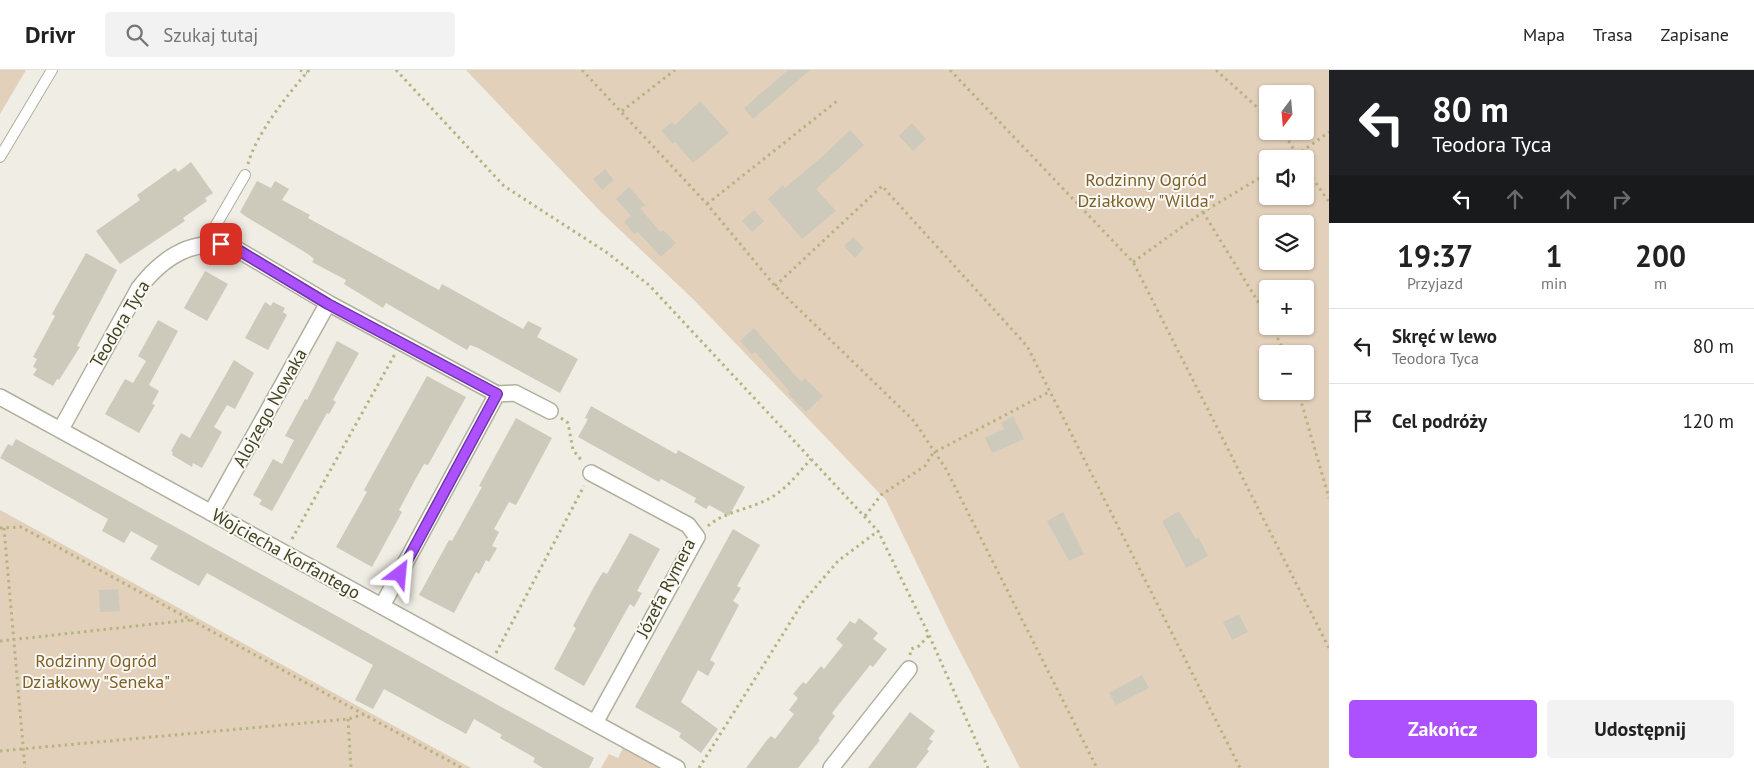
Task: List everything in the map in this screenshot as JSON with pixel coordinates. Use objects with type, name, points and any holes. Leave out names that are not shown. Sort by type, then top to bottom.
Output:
[{"type":"street","name":"Teodora Tyca","points":[[61,429],[127,306],[154,269],[174,253],[205,244],[221,244],[235,248],[328,304],[497,394],[515,393],[550,411]]},
{"type":"street","name":"Alojzego Nowaka","points":[[211,513],[328,304]]},
{"type":"street","points":[[382,606],[497,394]]},
{"type":"street","name":"Wojciecha Korfantego","points":[[0,397],[677,768]]},
{"type":"street","name":"Józefa Rymera","points":[[591,473],[688,525],[697,537],[595,723]]},
{"type":"street","points":[[831,768],[909,669]]},
{"type":"lane","points":[[0,157],[52,70]]},
{"type":"lane","points":[[205,244],[245,175]]},
{"type":"path","points":[[245,175],[251,153],[278,112],[308,72],[300,70]]},
{"type":"path","points":[[396,70],[504,186],[606,252],[649,285],[878,531],[929,635],[988,768]]},
{"type":"path","points":[[582,70],[622,110],[707,204],[775,286],[914,421],[946,469],[1097,768]]},
{"type":"path","points":[[622,110],[675,70]]},
{"type":"path","points":[[950,70],[1133,262],[1329,648]]},
{"type":"path","points":[[1216,70],[1259,108]]},
{"type":"path","points":[[707,204],[838,101]]},
{"type":"path","points":[[1306,150],[1329,132]]},
{"type":"path","points":[[1133,262],[1203,212],[1259,178]]},
{"type":"path","points":[[1314,180],[1329,202]]},
{"type":"path","points":[[775,286],[882,186],[1027,346],[1240,768]]},
{"type":"path","points":[[1203,212],[1259,303]]},
{"type":"path","points":[[284,553],[401,343]]},
{"type":"path","points":[[865,516],[881,495],[925,466],[933,452],[1050,391]]},
{"type":"path","points":[[1301,400],[1329,498]]},
{"type":"path","points":[[489,665],[591,473],[573,450],[568,423],[550,411]]},
{"type":"path","points":[[697,537],[710,524],[776,495],[811,459]]},
{"type":"path","points":[[25,768],[2,528],[21,527],[462,768]]},
{"type":"path","points":[[700,768],[803,602],[838,561],[878,531]]},
{"type":"path","points":[[0,641],[190,620]]},
{"type":"path","points":[[909,669],[911,649],[918,646],[929,635]]},
{"type":"path","points":[[0,750],[348,718],[365,714]]},
{"type":"path","points":[[348,718],[351,768]]},
{"type":"green space","points":[[0,70],[26,70],[0,114]]},
{"type":"green space","name":"Rodzinny Ogród Działkowy \"Wilda\"","points":[[466,70],[1329,70],[1329,768],[1020,768],[949,630],[886,500],[694,300],[600,211]]},
{"type":"green space","name":"Rodzinny Ogród Działkowy \"Seneka\"","points":[[0,510],[471,768],[0,768]]},
{"type":"green space","points":[[623,748],[661,768],[601,768],[609,754],[618,758]]},
{"type":"building","points":[[788,70],[810,70],[753,119],[744,108]]},
{"type":"building","points":[[700,101],[729,133],[693,163],[675,142],[673,144],[661,131],[672,122],[675,125]]},
{"type":"building","points":[[912,123],[926,139],[913,151],[899,136]]},
{"type":"building","points":[[850,130],[864,145],[816,189],[836,211],[802,239],[768,199],[783,185],[785,188]]},
{"type":"building","points":[[191,162],[213,193],[205,198],[207,201],[183,218],[185,221],[120,264],[96,231],[140,200],[137,195],[175,168],[178,172]]},
{"type":"building","points":[[605,169],[614,180],[602,190],[593,179]]},
{"type":"building","points":[[257,181],[271,188],[275,181],[289,189],[282,200],[310,215],[308,218],[439,290],[442,284],[523,329],[528,321],[542,328],[537,337],[578,359],[560,393],[478,348],[470,345],[467,350],[386,303],[383,308],[344,284],[346,280],[312,262],[314,259],[308,254],[245,216],[240,212]]},
{"type":"building","points":[[629,187],[645,205],[640,208],[660,232],[663,230],[676,243],[661,257],[638,232],[634,234],[624,222],[631,216],[616,199]]},
{"type":"building","points":[[754,210],[764,221],[752,232],[742,221]]},
{"type":"building","points":[[853,237],[864,248],[855,258],[844,246]]},
{"type":"building","points":[[86,253],[117,270],[77,346],[80,347],[59,380],[57,379],[53,386],[33,375],[37,369],[33,367],[37,359],[33,357],[55,316],[52,314]]},
{"type":"building","points":[[205,271],[228,284],[207,321],[184,308]]},
{"type":"building","points":[[265,302],[271,306],[273,302],[285,308],[283,312],[287,315],[268,350],[245,338]]},
{"type":"building","points":[[158,320],[178,331],[149,385],[159,391],[152,404],[155,405],[139,433],[105,414],[125,379],[133,383],[146,361],[138,356]]},
{"type":"building","points":[[754,328],[801,382],[805,378],[823,396],[806,412],[788,394],[790,392],[755,352],[752,354],[740,341]]},
{"type":"building","points":[[337,341],[359,353],[333,400],[336,402],[329,414],[327,413],[272,511],[259,504],[262,500],[253,495],[273,459],[282,464],[294,440],[285,436],[305,399],[307,400]]},
{"type":"building","points":[[234,360],[254,373],[235,409],[227,405],[214,427],[222,432],[202,468],[193,463],[192,467],[172,455],[173,452],[171,451],[181,433],[190,438]]},
{"type":"building","points":[[427,376],[466,397],[428,465],[424,464],[415,480],[399,510],[402,512],[372,567],[336,547],[367,492],[364,490]]},
{"type":"building","points":[[591,406],[676,454],[678,450],[745,487],[729,516],[709,505],[706,509],[694,502],[696,498],[661,479],[659,482],[578,437],[588,419],[585,418]]},
{"type":"building","points":[[1013,416],[1024,439],[992,453],[985,438],[1004,429],[1001,423]]},
{"type":"building","points":[[516,418],[552,438],[516,505],[509,502],[494,529],[499,532],[492,546],[497,548],[489,562],[486,560],[479,574],[476,572],[454,613],[419,595],[449,540],[452,541],[482,487],[479,486]]},
{"type":"building","points":[[16,439],[594,758],[589,768],[543,768],[533,762],[535,758],[500,738],[502,735],[474,719],[466,734],[384,689],[373,709],[355,700],[373,665],[207,573],[199,586],[150,559],[158,546],[131,531],[124,543],[102,531],[108,519],[0,458],[8,444],[12,446]]},
{"type":"building","points":[[1179,511],[1196,539],[1199,538],[1208,556],[1186,568],[1162,521]]},
{"type":"building","points":[[1063,512],[1084,554],[1069,561],[1047,521]]},
{"type":"building","points":[[733,529],[760,545],[737,586],[741,588],[733,601],[739,605],[710,660],[715,663],[708,676],[698,670],[681,702],[718,729],[701,753],[679,737],[681,733],[635,707]]},
{"type":"building","points":[[630,533],[660,549],[637,591],[642,593],[634,607],[630,604],[584,686],[554,669],[576,628],[573,626],[595,585],[603,572],[607,574]]},
{"type":"building","points":[[118,589],[120,611],[100,612],[99,590]]},
{"type":"building","points":[[1239,614],[1248,632],[1232,640],[1223,622]]},
{"type":"building","points":[[859,618],[878,633],[873,639],[887,649],[873,667],[870,665],[832,713],[835,716],[818,739],[820,740],[798,768],[746,768],[767,740],[771,736],[775,739],[794,714],[789,710],[798,698],[793,694],[803,682],[806,684],[821,666],[824,669],[843,645],[836,639],[850,621],[855,624]]},
{"type":"building","points":[[1142,675],[1149,688],[1116,705],[1109,693]]},
{"type":"building","points":[[910,712],[935,731],[929,739],[933,741],[927,749],[929,751],[916,768],[868,768]]},
{"type":"route","points":[[221,244],[235,248],[328,304],[497,394],[400,574]]}]
